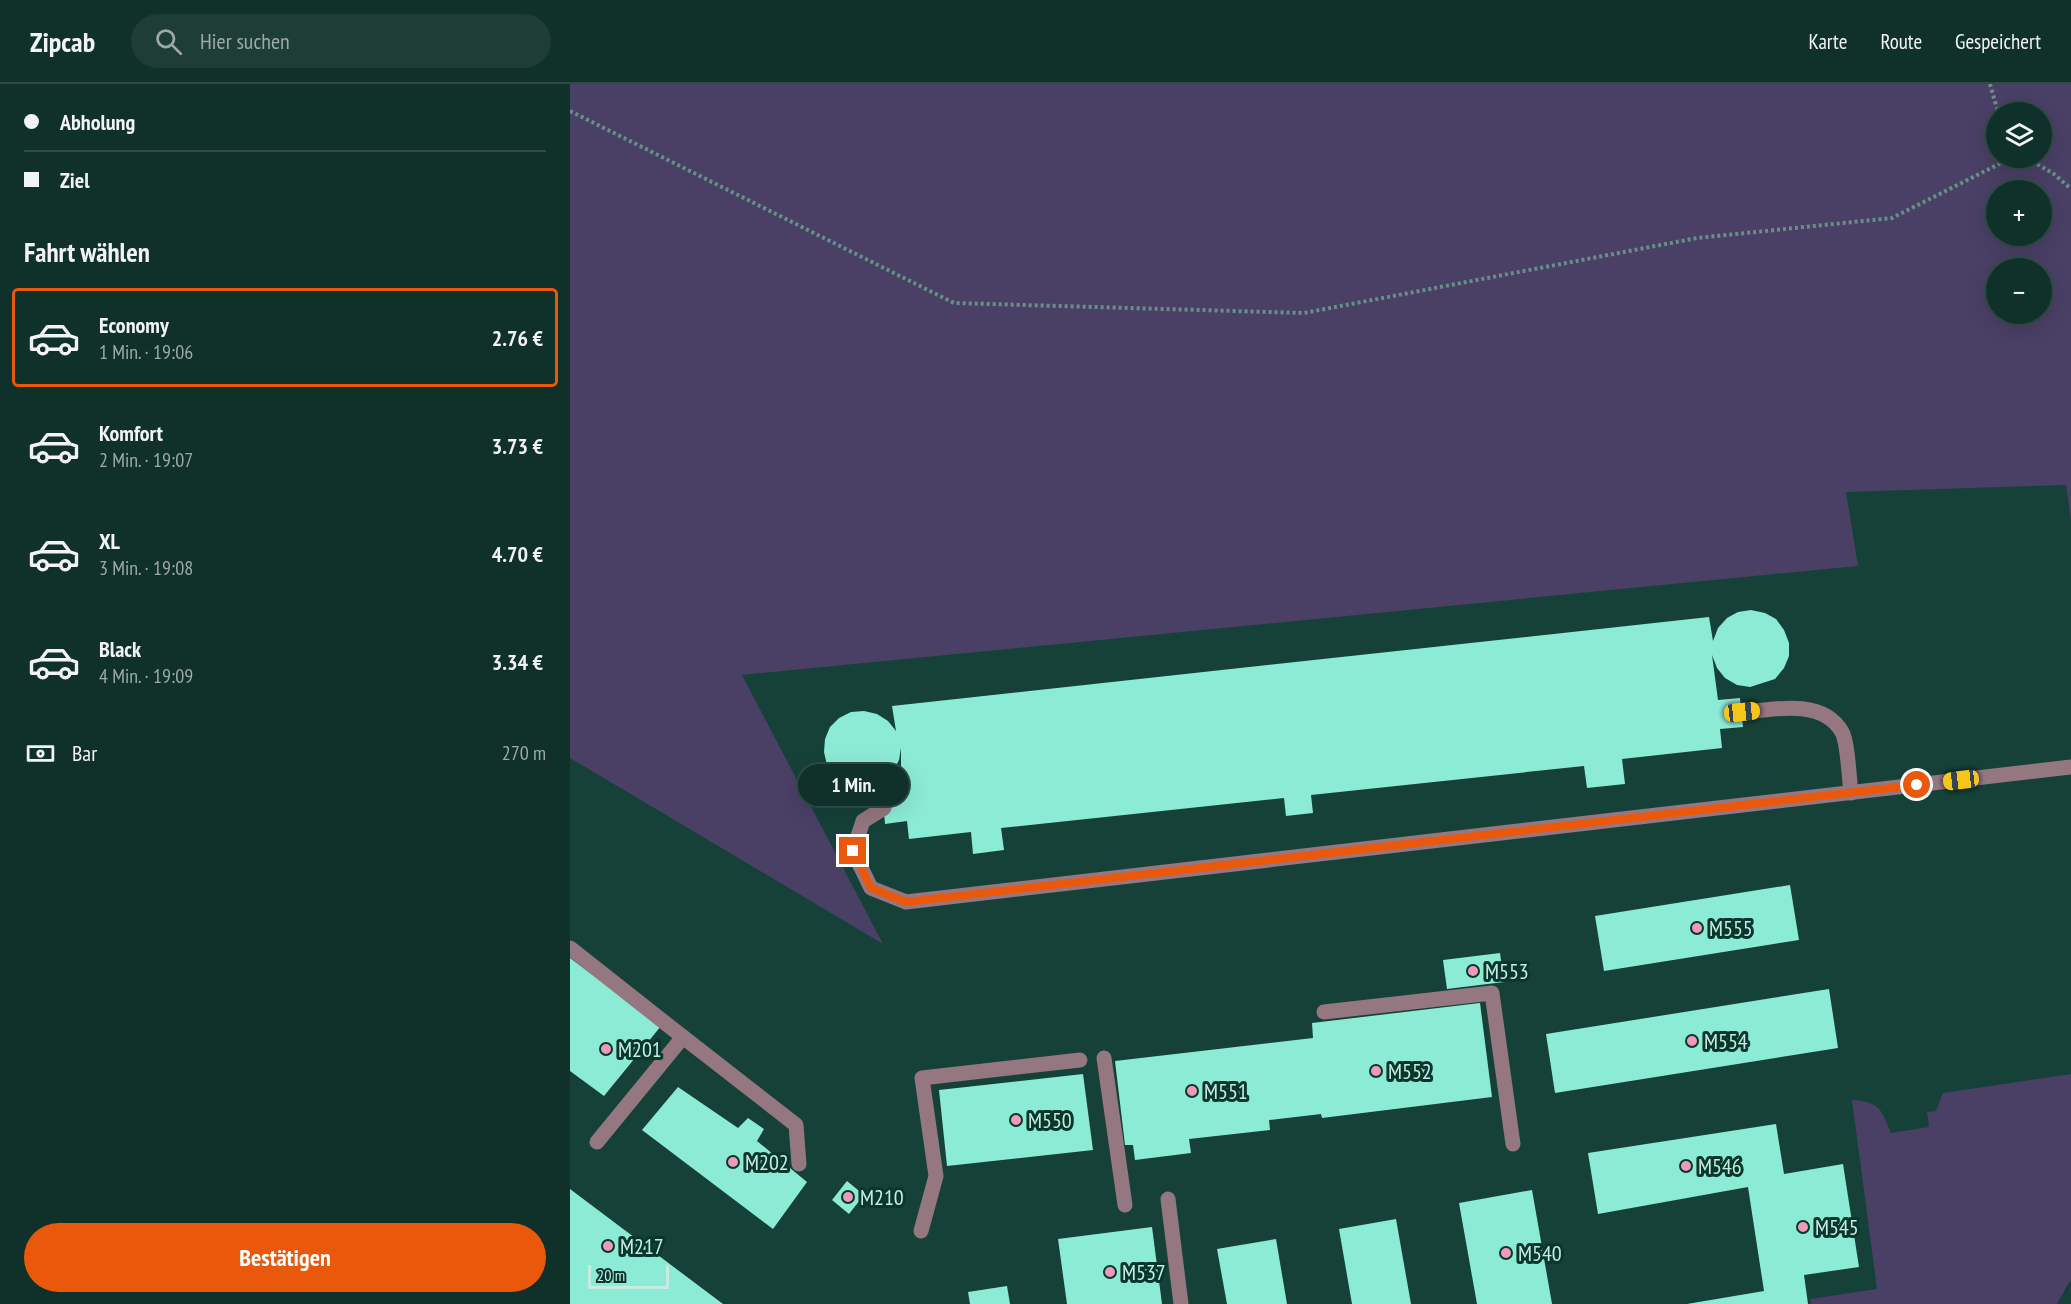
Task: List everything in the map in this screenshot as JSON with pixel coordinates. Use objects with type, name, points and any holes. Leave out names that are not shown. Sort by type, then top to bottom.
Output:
[{"type":"lane","points":[[1742,712],[1785,708],[1823,712],[1842,732],[1851,793]]},
{"type":"lane","points":[[884,808],[863,821],[853,851],[871,888],[906,902],[2071,767]]},
{"type":"lane","points":[[570,948],[796,1125],[800,1164]]},
{"type":"lane","points":[[1323,1012],[1492,993],[1513,1144]]},
{"type":"lane","points":[[597,1142],[682,1037]]},
{"type":"lane","points":[[1104,1058],[1125,1205]]},
{"type":"lane","points":[[921,1231],[936,1176],[922,1078],[1080,1060]]},
{"type":"lane","points":[[1168,1199],[1181,1304]]},
{"type":"path","points":[[1990,84],[1995,102]]},
{"type":"path","points":[[570,111],[954,303],[1304,313],[1696,238],[1892,218],[1991,168]]},
{"type":"path","points":[[2044,168],[2071,189]]},
{"type":"shaded area","points":[[570,84],[2071,84],[2071,521],[2066,485],[1846,492],[1858,566],[742,675],[883,944],[570,758]]},
{"type":"shaded area","points":[[2071,1074],[2071,1279],[2057,1304],[1811,1304],[1810,1299],[1877,1289],[1852,1100],[1868,1103],[1878,1108],[1891,1133],[1929,1127],[1927,1112],[1936,1111],[1943,1093]]},
{"type":"building","points":[[1751,610],[1765,613],[1776,619],[1789,643],[1789,656],[1784,668],[1775,679],[1750,687],[1737,685],[1725,678],[1717,668],[1712,655],[1718,700],[1740,698],[1743,727],[1720,729],[1722,748],[1622,759],[1625,784],[1587,788],[1584,766],[1311,795],[1313,813],[1286,816],[1284,798],[1001,828],[1004,850],[973,854],[971,832],[909,839],[907,821],[885,824],[882,790],[901,788],[901,748],[899,760],[893,772],[883,781],[871,786],[858,787],[845,784],[834,776],[827,765],[824,752],[825,739],[830,727],[839,718],[851,712],[864,711],[877,714],[888,721],[896,731],[892,706],[1709,617],[1713,641],[1718,628],[1727,618],[1738,612]]},
{"type":"building","name":"M555","points":[[1790,885],[1799,940],[1604,971],[1595,916]]},
{"type":"building","name":"M553","points":[[1500,953],[1504,982],[1447,989],[1443,960]]},
{"type":"building","name":"M201","points":[[570,958],[661,1026],[604,1096],[570,1071]]},
{"type":"building","name":"M554","points":[[1829,989],[1838,1048],[1555,1093],[1546,1034]]},
{"type":"building","name":"M552","points":[[1480,1003],[1492,1097],[1322,1118],[1321,1114],[1269,1120],[1270,1130],[1189,1139],[1191,1153],[1135,1160],[1133,1145],[1125,1145],[1115,1061],[1313,1038],[1312,1023]]},
{"type":"building","name":"M550","points":[[1083,1074],[1093,1150],[947,1166],[939,1090]]},
{"type":"building","name":"M202","points":[[678,1087],[738,1128],[748,1118],[764,1129],[757,1141],[807,1182],[773,1229],[642,1130]]},
{"type":"building","points":[[1776,1124],[1784,1174],[1843,1164],[1859,1267],[1804,1275],[1808,1304],[1687,1304],[1764,1291],[1748,1187],[1598,1214],[1588,1153]]},
{"type":"building","name":"M210","points":[[847,1181],[864,1195],[849,1214],[832,1200]]},
{"type":"building","name":"M217","points":[[570,1189],[723,1304],[570,1304]]},
{"type":"building","name":"M540","points":[[1532,1190],[1552,1304],[1477,1304],[1459,1203]]},
{"type":"building","points":[[1396,1219],[1411,1304],[1352,1304],[1339,1229]]},
{"type":"building","name":"M537","points":[[1152,1227],[1162,1304],[1067,1304],[1058,1239]]},
{"type":"building","points":[[1276,1239],[1287,1304],[1227,1304],[1217,1249]]},
{"type":"building","points":[[1007,1286],[1010,1304],[970,1304],[968,1292]]},
{"type":"place","name":"M555","points":[[1697,928]]},
{"type":"place","name":"M553","points":[[1473,971]]},
{"type":"place","name":"M554","points":[[1692,1041]]},
{"type":"place","name":"M201","points":[[606,1049]]},
{"type":"place","name":"M552","points":[[1376,1071]]},
{"type":"place","name":"M551","points":[[1192,1091]]},
{"type":"place","name":"M550","points":[[1016,1120]]},
{"type":"place","name":"M202","points":[[733,1162]]},
{"type":"place","name":"M546","points":[[1686,1166]]},
{"type":"place","name":"M210","points":[[848,1197]]},
{"type":"place","name":"M545","points":[[1803,1227]]},
{"type":"place","name":"M217","points":[[608,1246]]},
{"type":"place","name":"M540","points":[[1506,1253]]},
{"type":"place","name":"M537","points":[[1110,1272]]},
{"type":"route","points":[[853,851],[871,888],[906,902],[1917,785]]}]
